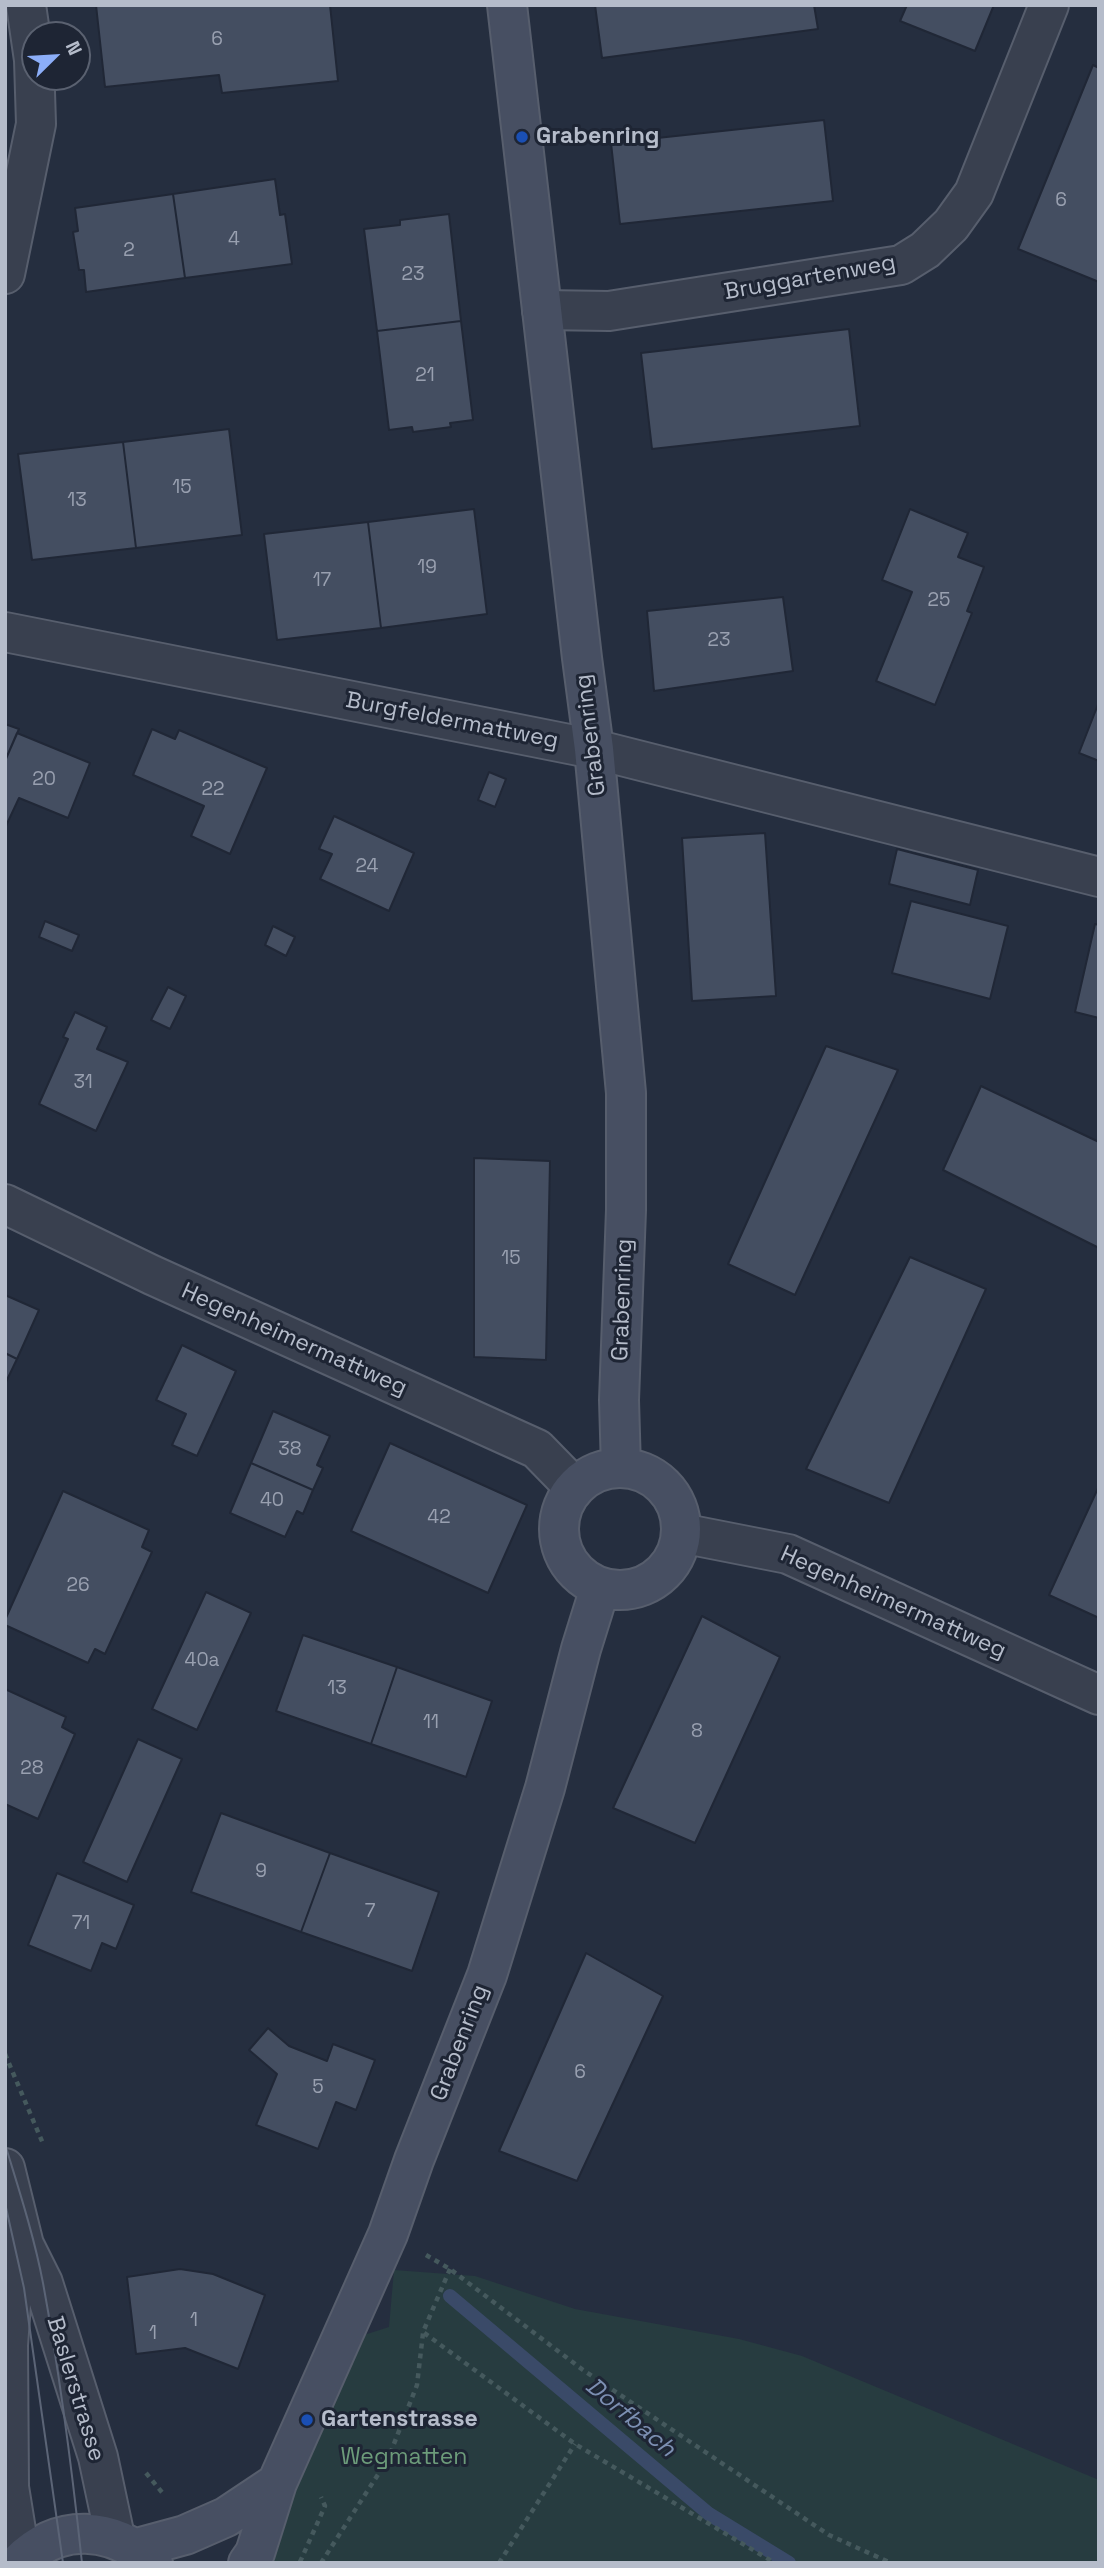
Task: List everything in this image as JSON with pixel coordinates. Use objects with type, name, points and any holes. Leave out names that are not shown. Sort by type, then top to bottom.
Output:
[{"type":"main road","name":"Grabenring","points":[[508,5],[594,749],[626,1093],[626,1210],[619,1401],[621,1468]]},
{"type":"main road","points":[[621,1468],[638,1470],[665,1488],[677,1509],[681,1533],[677,1551],[668,1567],[654,1580],[637,1588],[619,1591],[600,1588],[585,1580],[572,1568],[563,1553],[559,1518],[574,1487],[596,1473],[621,1468]]},
{"type":"main road","name":"Grabenring","points":[[248,2563],[255,2553],[277,2483],[388,2234],[414,2160],[487,1975],[545,1788],[581,1649],[600,1588]]},
{"type":"main road","points":[[20,2562],[39,2546],[60,2537],[79,2534],[135,2549],[185,2535],[226,2517],[277,2483]]},
{"type":"street","points":[[7,255],[36,124],[34,60],[26,5]]},
{"type":"street","name":"Bruggartenweg","points":[[542,310],[609,311],[901,265],[925,250],[951,225],[974,193],[1049,5]]},
{"type":"street","name":"Burgfeldermattweg","points":[[5,632],[594,749],[1099,877]]},
{"type":"street","name":"Hegenheimermattweg","points":[[5,1204],[152,1275],[537,1449],[574,1487]]},
{"type":"street","name":"Hegenheimermattweg","points":[[681,1533],[788,1554],[1099,1695]]},
{"type":"street","name":"Baslerstrasse","points":[[5,2168],[23,2245],[43,2283],[98,2457],[135,2549]]},
{"type":"street","name":"Baslerstrasse","points":[[20,2562],[9,2487],[7,2449],[13,2278],[23,2245]]},
{"type":"path","points":[[420,2252],[450,2269],[583,2370],[829,2535],[891,2563]]},
{"type":"path","points":[[321,2563],[388,2459],[417,2385],[423,2332],[450,2269]]},
{"type":"path","points":[[423,2332],[575,2444],[775,2563]]},
{"type":"path","points":[[499,2563],[575,2444]]},
{"type":"path","points":[[300,2563],[325,2506],[321,2497]]},
{"type":"green space","name":"Wegmatten","points":[[394,2270],[475,2276],[575,2309],[739,2339],[802,2356],[1099,2480],[1099,2563],[248,2563],[339,2343],[389,2327]]},
{"type":"building","points":[[96,5],[330,5],[338,81],[222,93],[219,75],[105,87]]},
{"type":"building","points":[[595,5],[814,5],[818,29],[602,58]]},
{"type":"building","points":[[907,5],[994,5],[975,51],[900,21]]},
{"type":"building","points":[[1093,65],[1099,68],[1099,282],[1018,249]]},
{"type":"building","points":[[824,120],[833,201],[620,224],[611,143]]},
{"type":"building","points":[[275,179],[280,215],[285,214],[292,264],[185,278],[173,194]]},
{"type":"building","points":[[173,194],[185,278],[86,292],[84,270],[79,270],[73,232],[78,231],[75,208]]},
{"type":"building","points":[[449,214],[461,321],[377,331],[364,229],[400,225],[400,220]]},
{"type":"building","points":[[461,321],[473,420],[450,423],[451,427],[413,432],[412,427],[389,430],[377,331]]},
{"type":"building","points":[[849,329],[860,426],[652,449],[641,353]]},
{"type":"building","points":[[229,429],[242,535],[136,548],[123,442]]},
{"type":"building","points":[[123,442],[136,548],[32,560],[18,454]]},
{"type":"building","points":[[474,509],[487,614],[381,628],[368,522]]},
{"type":"building","points":[[910,509],[968,533],[958,557],[984,567],[967,611],[972,613],[935,705],[876,681],[912,592],[882,580]]},
{"type":"building","points":[[368,522],[381,628],[277,640],[264,534]]},
{"type":"building","points":[[783,597],[793,671],[654,691],[647,611]]},
{"type":"building","points":[[1099,702],[1099,761],[1079,753]]},
{"type":"building","points":[[5,724],[19,729],[5,761]]},
{"type":"building","points":[[152,729],[175,739],[179,730],[267,768],[230,854],[191,836],[204,806],[133,775]]},
{"type":"building","points":[[17,733],[90,763],[68,818],[19,798],[5,828],[5,761]]},
{"type":"building","points":[[489,772],[506,779],[495,807],[478,800]]},
{"type":"building","points":[[334,816],[414,853],[389,911],[320,879],[332,854],[319,849]]},
{"type":"building","points":[[765,833],[776,996],[692,1001],[682,838]]},
{"type":"building","points":[[897,849],[978,870],[970,905],[889,884]]},
{"type":"building","points":[[911,901],[1008,926],[990,999],[892,973]]},
{"type":"building","points":[[45,921],[79,935],[72,951],[39,937]]},
{"type":"building","points":[[1095,924],[1099,925],[1099,1018],[1075,1012]]},
{"type":"building","points":[[273,926],[295,937],[286,956],[265,945]]},
{"type":"building","points":[[168,987],[186,996],[170,1029],[151,1020]]},
{"type":"building","points":[[75,1012],[107,1027],[97,1049],[128,1062],[96,1131],[39,1104],[68,1039],[63,1037]]},
{"type":"building","points":[[826,1046],[898,1070],[795,1295],[728,1264]]},
{"type":"building","points":[[981,1086],[1099,1142],[1099,1248],[943,1170]]},
{"type":"building","points":[[474,1158],[550,1161],[546,1360],[474,1357]]},
{"type":"building","points":[[910,1257],[986,1289],[889,1503],[806,1469]]},
{"type":"building","points":[[5,1295],[39,1310],[17,1359],[5,1353]]},
{"type":"building","points":[[182,1345],[236,1371],[197,1456],[172,1445],[186,1414],[156,1400]]},
{"type":"building","points":[[5,1353],[17,1359],[5,1384]]},
{"type":"building","points":[[273,1411],[330,1436],[317,1465],[323,1468],[313,1490],[251,1463]]},
{"type":"building","points":[[390,1443],[527,1505],[488,1593],[351,1531]]},
{"type":"building","points":[[251,1463],[313,1490],[303,1514],[297,1511],[285,1537],[230,1513]]},
{"type":"building","points":[[1099,1486],[1099,1618],[1049,1595]]},
{"type":"building","points":[[63,1491],[149,1530],[142,1547],[152,1552],[105,1654],[95,1649],[88,1663],[5,1625]]},
{"type":"building","points":[[206,1592],[251,1613],[197,1730],[152,1709]]},
{"type":"building","points":[[702,1616],[780,1657],[695,1843],[613,1808]]},
{"type":"building","points":[[303,1635],[397,1667],[371,1744],[276,1711]]},
{"type":"building","points":[[397,1667],[492,1701],[466,1777],[371,1744]]},
{"type":"building","points":[[5,1689],[66,1717],[62,1727],[75,1734],[38,1819],[5,1804]]},
{"type":"building","points":[[138,1739],[182,1759],[127,1882],[83,1862]]},
{"type":"building","points":[[221,1813],[330,1853],[301,1932],[191,1892]]},
{"type":"building","points":[[330,1853],[439,1892],[412,1971],[301,1932]]},
{"type":"building","points":[[57,1873],[134,1905],[116,1949],[102,1943],[91,1971],[28,1945]]},
{"type":"building","points":[[586,1953],[663,1996],[577,2181],[499,2151]]},
{"type":"building","points":[[268,2028],[289,2046],[327,2061],[333,2044],[375,2060],[356,2110],[336,2102],[318,2149],[256,2125],[277,2074],[249,2050]]},
{"type":"building","points":[[180,2269],[213,2274],[265,2295],[238,2369],[185,2348],[136,2354],[127,2277]]},
{"type":"waterway","name":"Dorfbach","points":[[450,2296],[709,2514],[789,2563]]},
{"type":"tram line","points":[[5,2144],[31,2230],[43,2283],[65,2422],[82,2563]]},
{"type":"tram line","points":[[5,2203],[24,2288],[63,2563]]},
{"type":"place","name":"Grabenring","points":[[522,137]]},
{"type":"place","name":"Gartenstrasse","points":[[307,2420]]}]
